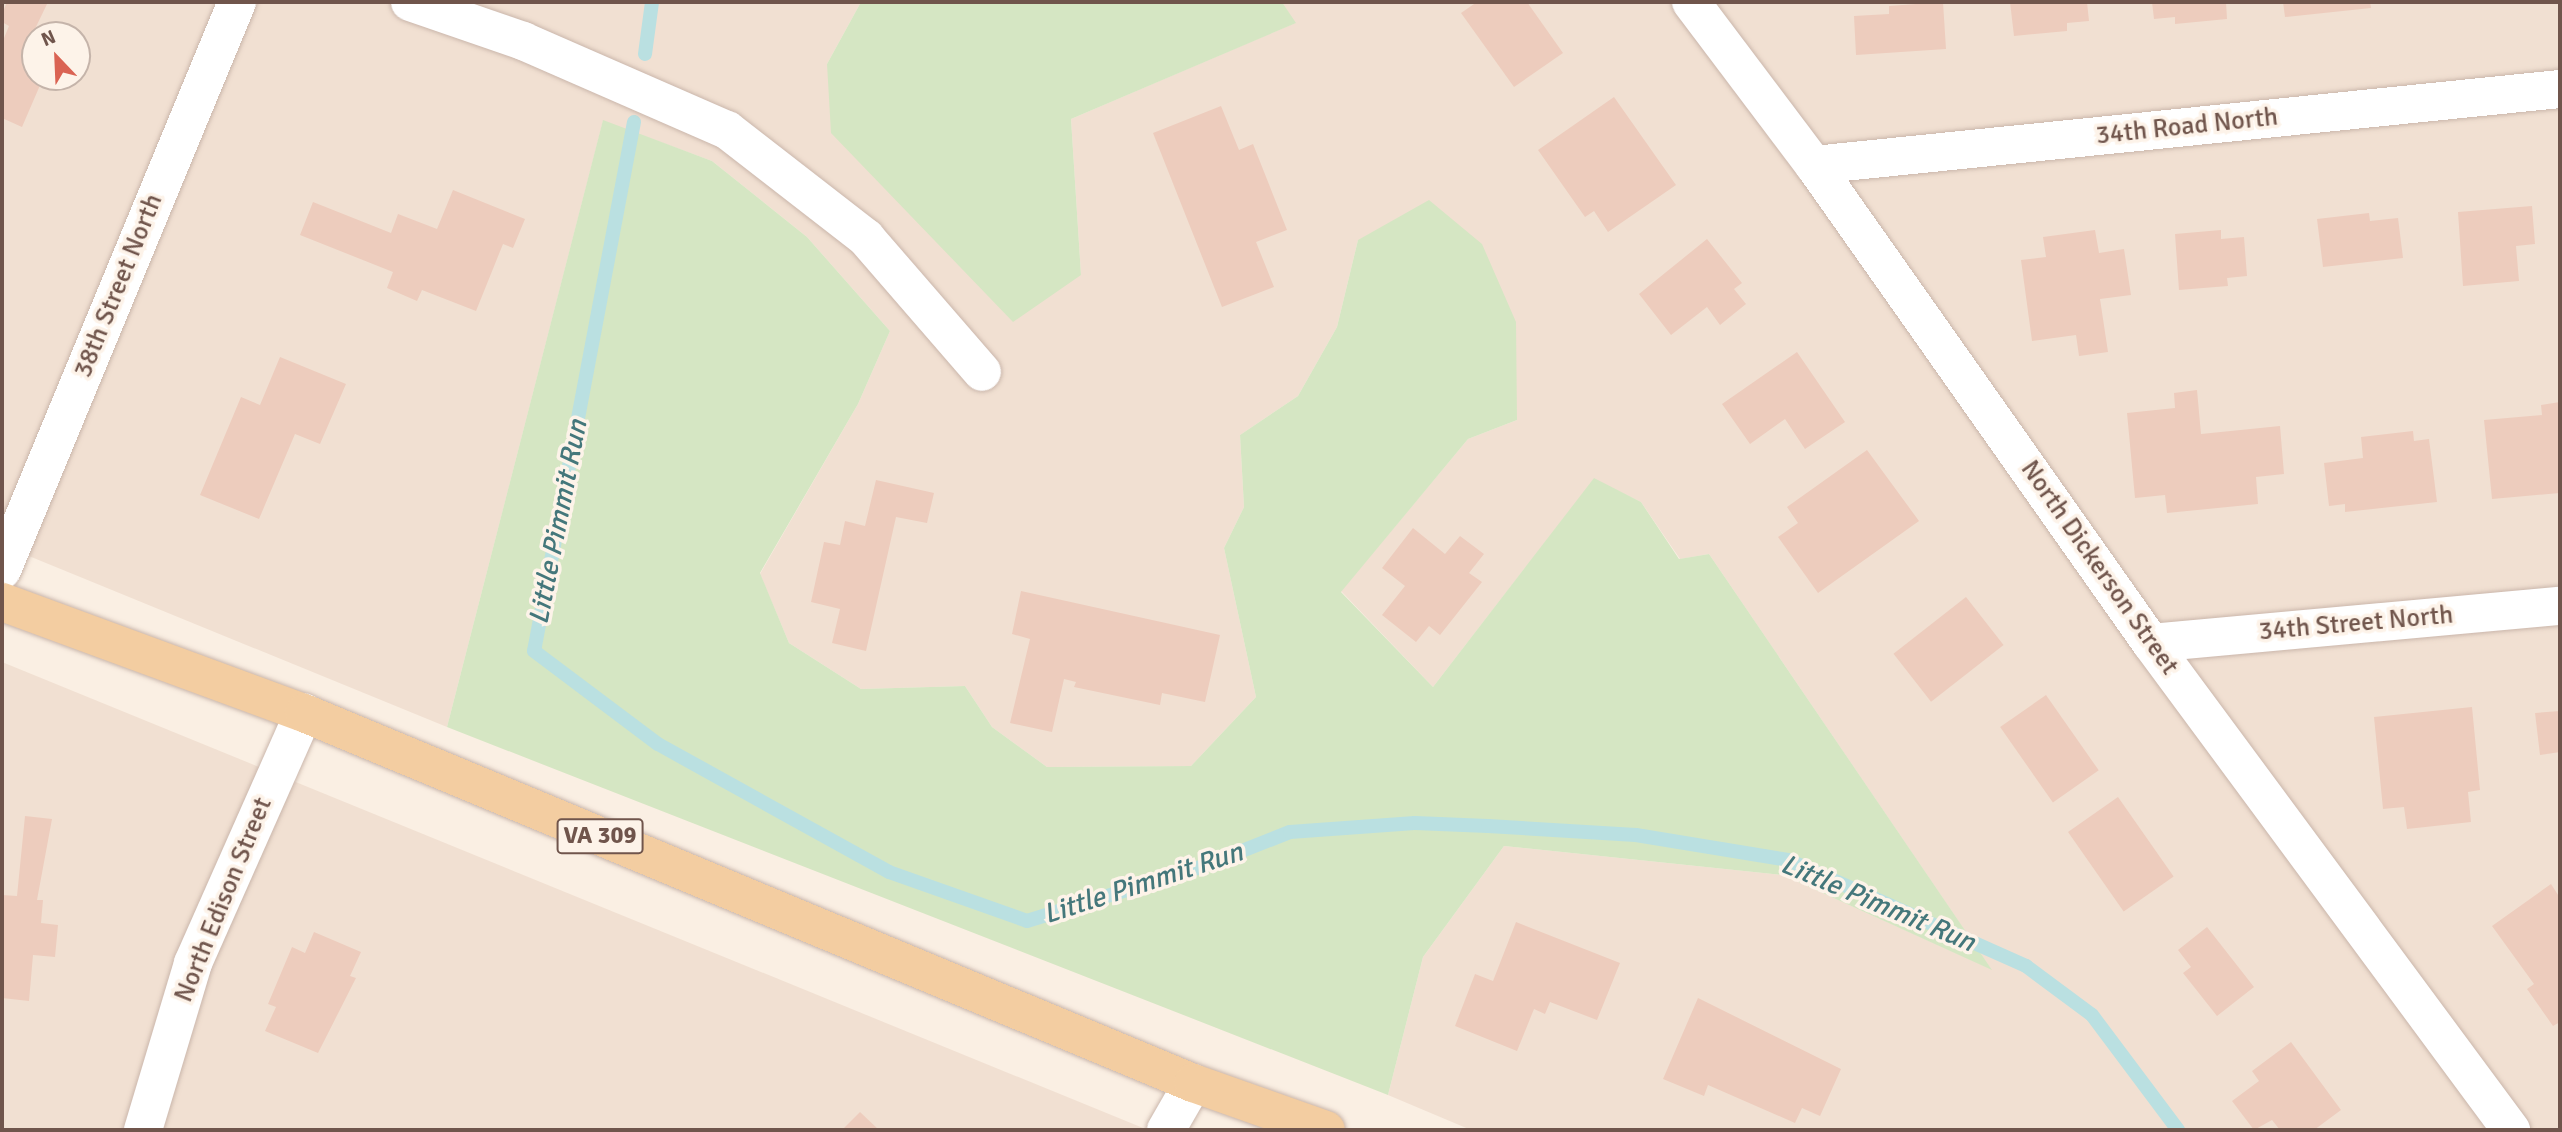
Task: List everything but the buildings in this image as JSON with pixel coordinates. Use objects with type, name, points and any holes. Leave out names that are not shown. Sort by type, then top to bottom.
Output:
[{"type":"main road","name":"VA 309","points":[[2,602],[304,713],[1192,1083],[1326,1130]]},
{"type":"street","name":"38th Street North","points":[[2,570],[237,2]]},
{"type":"street","points":[[410,2],[523,41],[727,130],[866,238],[982,372]]},
{"type":"street","name":"North Dickerson Street","points":[[1691,2],[1814,165],[2151,643],[2511,1130]]},
{"type":"street","name":"34th Road North","points":[[1814,165],[2560,89]]},
{"type":"street","name":"34th Street North","points":[[2151,643],[2560,606]]},
{"type":"street","name":"North Edison Street","points":[[142,1130],[193,962],[304,713]]},
{"type":"street","points":[[1166,1130],[1192,1083]]},
{"type":"shaded area","points":[[2,2],[861,2],[827,64],[1081,275],[1071,119],[1295,23],[1282,2],[2560,2],[2560,1130],[1471,1130],[1388,1095],[1423,957],[1504,846],[1783,875],[1991,969],[1709,554],[1680,559],[1641,502],[1594,479],[1433,687],[1341,591],[1468,439],[1517,420],[1358,240],[1337,327],[1298,396],[1240,435],[1244,507],[1224,548],[1256,697],[1191,766],[1047,767],[992,727],[965,686],[861,689],[789,643],[760,574],[858,404],[890,331],[807,237],[712,161],[603,121],[447,727],[2,545]]},
{"type":"shaded area","points":[[2,662],[1148,1130],[2,1130]]},
{"type":"green space","points":[[861,2],[1282,2],[1296,23],[1071,119],[1081,275],[1013,322],[831,133],[827,64]]},
{"type":"green space","points":[[603,120],[712,161],[807,237],[890,331],[858,404],[760,573],[789,643],[861,689],[965,686],[992,727],[1047,767],[1191,766],[1256,697],[1224,548],[1244,507],[1240,435],[1298,396],[1337,327],[1358,240],[1429,200],[1482,244],[1516,322],[1517,420],[1468,439],[1341,592],[1433,687],[1594,478],[1641,502],[1679,559],[1709,554],[1992,970],[1783,875],[1504,846],[1423,957],[1388,1095],[447,727]]},
{"type":"waterway","name":"Little Pimmit Run","points":[[645,54],[652,2]]},
{"type":"waterway","name":"Little Pimmit Run","points":[[634,122],[534,651],[658,744],[889,872],[1027,921],[1204,866],[1290,832],[1415,823],[1488,826],[1636,835],[1788,860],[2026,966],[2092,1015],[2178,1130]]}]
